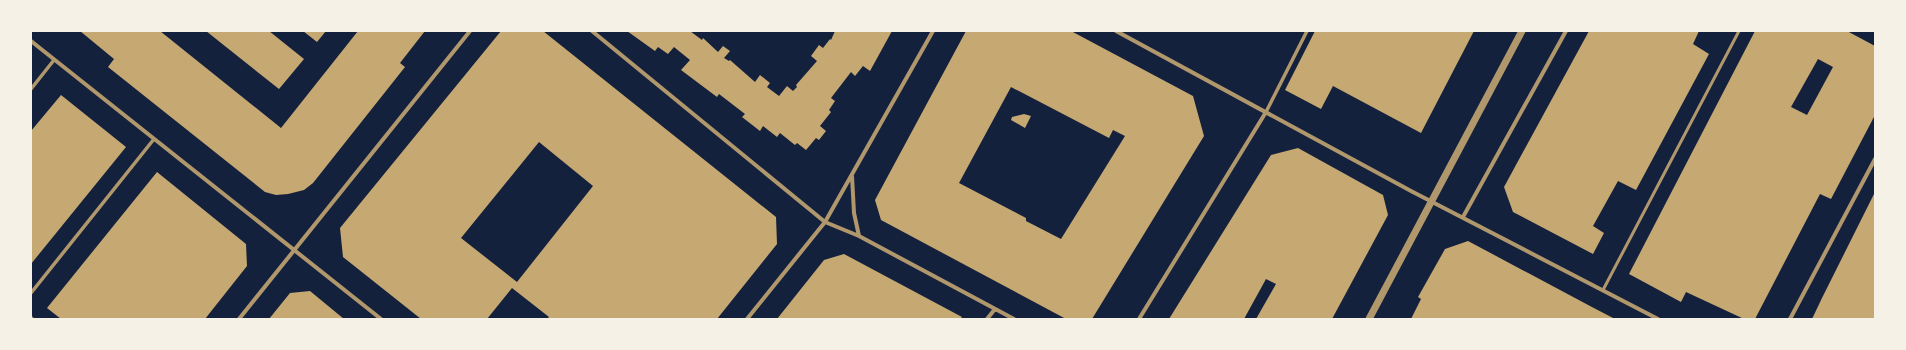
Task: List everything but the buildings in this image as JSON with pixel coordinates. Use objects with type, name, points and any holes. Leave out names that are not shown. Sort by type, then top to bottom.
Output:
[{"type":"street","points":[[239,319],[470,31]]},
{"type":"street","points":[[592,31],[825,222],[859,236],[1014,319]]},
{"type":"street","points":[[747,319],[825,222],[934,31]]},
{"type":"street","points":[[1116,31],[1411,191],[1433,201],[1658,319]]},
{"type":"street","points":[[1139,319],[1266,112],[1307,31]]},
{"type":"street","points":[[1369,319],[1522,31]]},
{"type":"street","points":[[1463,217],[1566,31]]},
{"type":"street","points":[[31,41],[381,319]]},
{"type":"street","points":[[31,88],[54,60]]},
{"type":"street","points":[[31,293],[154,139]]},
{"type":"street","points":[[1790,319],[1875,159]]},
{"type":"street","points":[[852,176],[854,213],[859,236]]},
{"type":"street","points":[[987,319],[995,309]]},
{"type":"lane","points":[[1603,290],[1740,31]]}]
